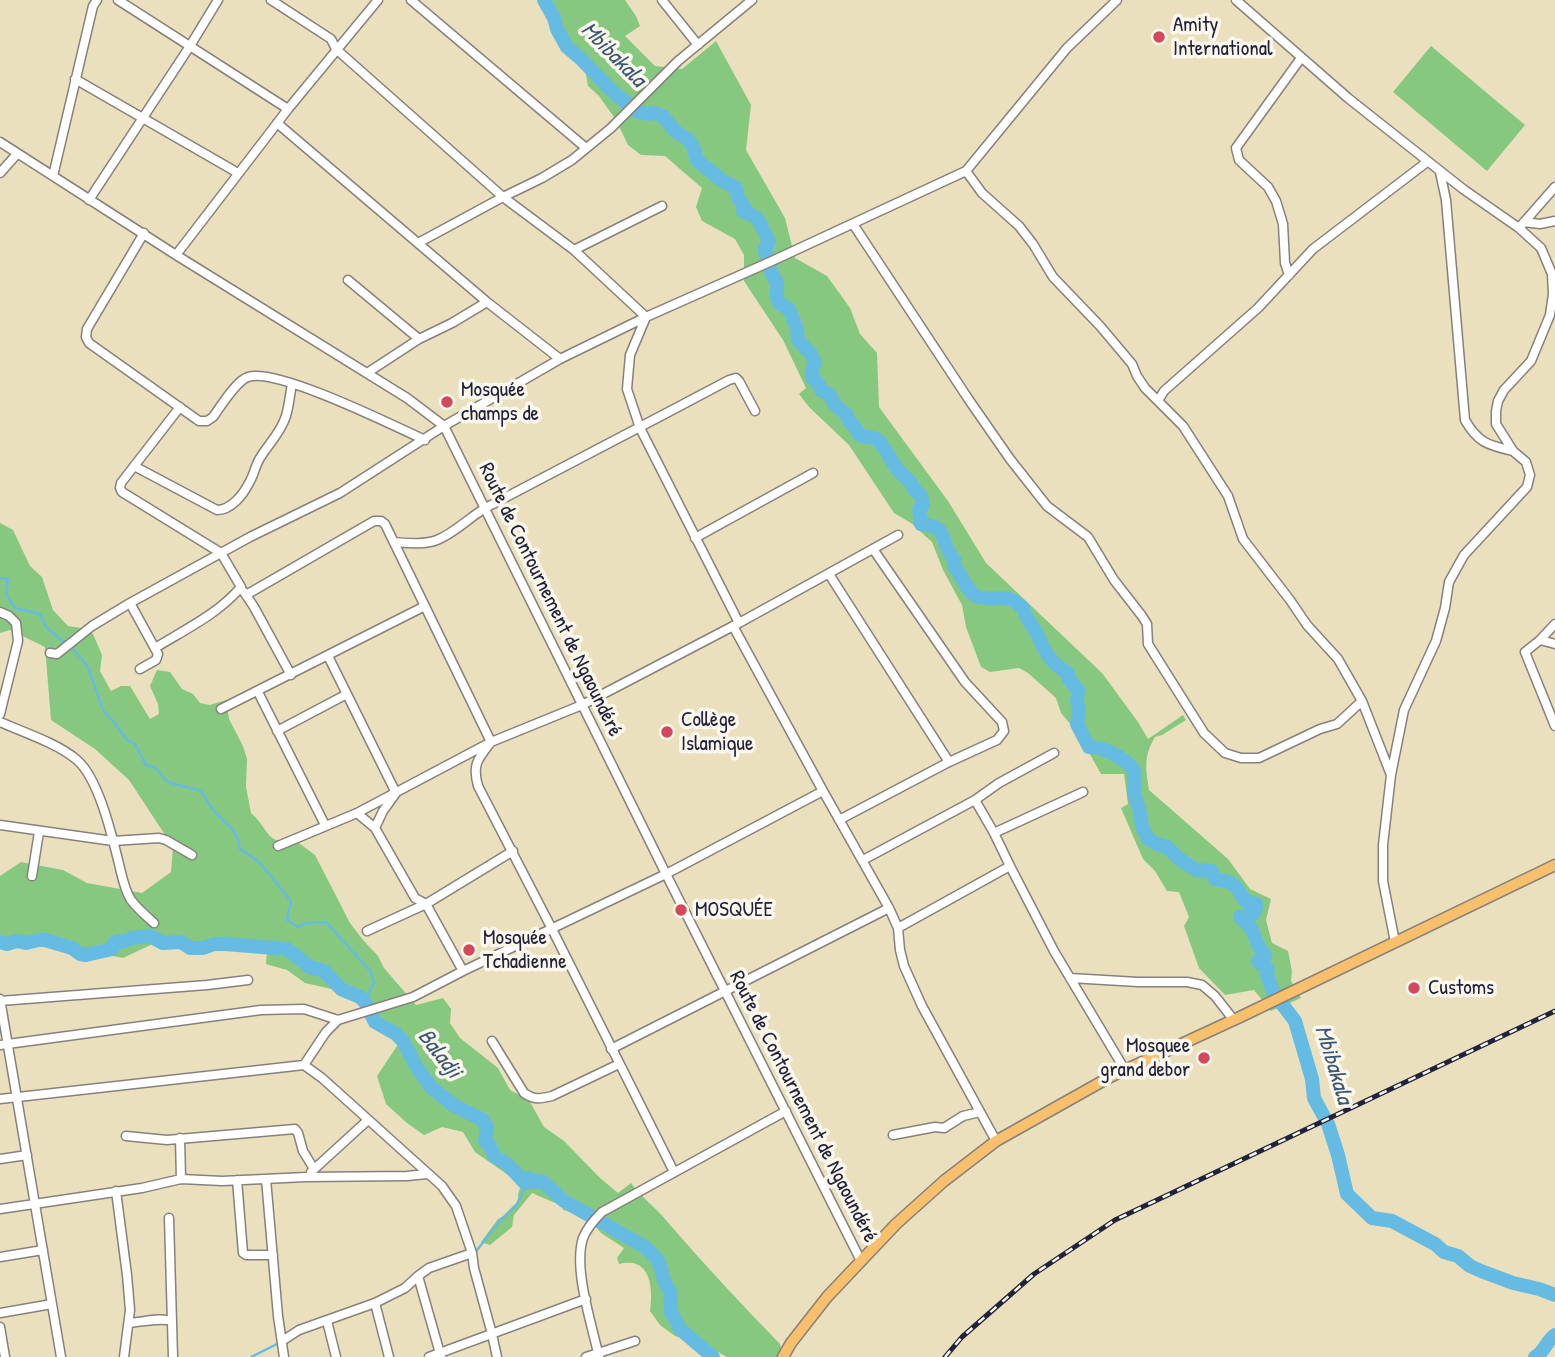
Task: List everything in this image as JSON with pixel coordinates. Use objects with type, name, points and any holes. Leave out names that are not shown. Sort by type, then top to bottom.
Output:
[{"type":"main road","points":[[783,1357],[827,1297],[896,1224],[944,1181],[996,1141],[1110,1077],[1555,865]]},
{"type":"street","points":[[53,176],[93,6],[97,0]]},
{"type":"street","points":[[118,0],[288,109]]},
{"type":"street","points":[[89,200],[218,0]]},
{"type":"street","points":[[271,0],[324,33],[337,49],[503,197],[574,250],[646,317]]},
{"type":"street","points":[[288,10],[294,0]]},
{"type":"street","points":[[176,255],[276,123],[378,0]]},
{"type":"street","points":[[411,0],[586,148]]},
{"type":"street","points":[[662,0],[698,44]]},
{"type":"street","points":[[418,243],[572,160],[611,128],[678,61],[751,0]]},
{"type":"street","points":[[50,653],[57,654],[92,626],[130,603],[340,493],[444,426],[560,359],[966,171],[1067,48],[1117,0]]},
{"type":"street","points":[[1236,0],[1348,98],[1427,162],[1463,189],[1522,225],[1541,248],[1552,274],[1550,315],[1531,360],[1504,390],[1498,401],[1496,424],[1513,450],[1526,462],[1530,475],[1527,486],[1464,555],[1449,582],[1436,641],[1404,710],[1391,775],[1383,845],[1383,881],[1395,942]]},
{"type":"street","points":[[1289,275],[1285,263],[1283,224],[1276,201],[1268,187],[1239,160],[1236,148],[1301,58]]},
{"type":"street","points":[[75,79],[239,173]]},
{"type":"street","points":[[276,123],[487,302],[560,359]]},
{"type":"street","name":"Route de Contournement de Ngaoundéré","points":[[0,142],[407,398],[444,426],[861,1261]]},
{"type":"street","points":[[0,173],[17,154]]},
{"type":"street","points":[[1158,401],[1164,391],[1258,308],[1313,249],[1427,162]]},
{"type":"street","points":[[966,171],[982,193],[1019,226],[1053,277],[1132,363],[1145,388],[1183,426],[1228,496],[1242,539],[1307,625],[1338,659],[1362,701],[1391,775]]},
{"type":"street","points":[[1440,172],[1447,200],[1465,420],[1486,444],[1513,450]]},
{"type":"street","points":[[1522,225],[1555,187]]},
{"type":"street","points":[[574,250],[662,206]]},
{"type":"street","points":[[1522,225],[1555,221]]},
{"type":"street","points":[[853,224],[1010,459],[1047,506],[1088,537],[1114,580],[1147,624],[1148,644],[1197,723],[1225,753],[1241,758],[1259,758],[1337,724],[1362,701]]},
{"type":"street","points":[[144,233],[87,329],[86,337],[89,343],[200,421],[213,417],[240,381],[248,376],[259,375],[311,389],[425,440]]},
{"type":"street","points":[[348,280],[419,339]]},
{"type":"street","points":[[367,373],[419,339],[487,302]]},
{"type":"street","points":[[646,317],[630,355],[627,375],[627,389],[640,428],[736,625],[823,791],[889,908],[898,928],[904,966],[922,1006],[996,1141]]},
{"type":"street","points":[[394,542],[435,541],[485,508],[729,380],[736,378],[739,381],[755,411]]},
{"type":"street","points":[[134,466],[222,511],[243,492],[251,481],[260,458],[274,440],[286,416],[292,384]]},
{"type":"street","points":[[180,407],[121,483],[120,488],[122,492],[222,553],[291,675]]},
{"type":"street","points":[[695,538],[813,473]]},
{"type":"street","points":[[246,596],[374,521],[381,521],[394,542],[491,742]]},
{"type":"street","points":[[278,846],[357,813],[491,742],[582,705],[736,625],[898,535]]},
{"type":"street","points":[[839,820],[997,740],[1004,731],[1002,722],[965,682],[873,549]]},
{"type":"street","points":[[829,574],[949,762]]},
{"type":"street","points":[[155,648],[216,611],[241,587]]},
{"type":"street","points":[[130,603],[158,654],[156,660],[140,669]]},
{"type":"street","points":[[221,709],[425,606]]},
{"type":"street","points":[[0,612],[16,623],[18,641],[0,714]]},
{"type":"street","points":[[1555,624],[1541,640],[1525,652],[1555,726]]},
{"type":"street","points":[[1541,640],[1555,644]]},
{"type":"street","points":[[328,656],[396,793]]},
{"type":"street","points":[[258,692],[325,825]]},
{"type":"street","points":[[277,731],[347,694]]},
{"type":"street","points":[[0,722],[61,750],[78,761],[94,783],[126,889],[132,901],[154,923]]},
{"type":"street","points":[[491,742],[478,760],[474,771],[478,786],[674,1172]]},
{"type":"street","points":[[863,860],[975,800],[999,783],[1054,753]]},
{"type":"street","points":[[303,1065],[326,1032],[338,1020],[401,1001],[666,874],[823,791]]},
{"type":"street","points":[[994,832],[1083,792]]},
{"type":"street","points":[[375,828],[396,793]]},
{"type":"street","points":[[975,800],[1054,951],[1125,1070]]},
{"type":"street","points":[[357,813],[375,828],[415,898],[426,904],[463,971]]},
{"type":"street","points":[[0,825],[113,841],[159,838],[192,855]]},
{"type":"street","points":[[32,876],[39,832]]},
{"type":"street","points":[[367,931],[426,904],[513,851]]},
{"type":"street","points":[[898,928],[1010,866]]},
{"type":"street","points":[[611,1049],[889,908]]},
{"type":"street","points":[[1070,978],[1186,982],[1202,985],[1215,996],[1233,1020]]},
{"type":"street","points":[[60,1357],[17,1097],[4,1044],[0,1000],[248,980]]},
{"type":"street","points":[[4,1044],[261,1010],[304,1009],[338,1020]]},
{"type":"street","points":[[492,1041],[524,1093],[532,1098],[552,1096],[619,1064]]},
{"type":"street","points":[[0,1099],[303,1065],[442,1186],[456,1206],[472,1254],[497,1357]]},
{"type":"street","points":[[599,1355],[586,1299],[580,1256],[583,1238],[596,1218],[602,1212],[786,1111]]},
{"type":"street","points":[[893,1135],[944,1128],[963,1116],[980,1112]]},
{"type":"street","points":[[306,1177],[368,1120]]},
{"type":"street","points":[[126,1136],[156,1140],[295,1129],[303,1151],[314,1169]]},
{"type":"street","points":[[180,1139],[181,1179]]},
{"type":"street","points":[[0,1159],[27,1155]]},
{"type":"street","points":[[0,1209],[142,1188],[181,1179],[199,1181],[427,1174]]},
{"type":"street","points":[[266,1179],[284,1357]]},
{"type":"street","points":[[237,1180],[243,1253],[273,1255]]},
{"type":"street","points":[[116,1191],[130,1311],[124,1357]]},
{"type":"street","points":[[169,1219],[173,1357]]},
{"type":"street","points":[[0,1257],[43,1250]]},
{"type":"street","points":[[282,1340],[299,1330],[375,1303],[405,1289],[429,1268],[472,1254]]},
{"type":"street","points":[[418,1276],[441,1355]]},
{"type":"street","points":[[429,1357],[441,1355],[586,1299]]},
{"type":"street","points":[[375,1303],[388,1357]]},
{"type":"street","points":[[0,1313],[52,1304]]},
{"type":"street","points":[[129,1323],[166,1319],[172,1321]]},
{"type":"street","points":[[327,1321],[336,1357]]},
{"type":"street","points":[[0,1327],[5,1357]]},
{"type":"street","points":[[586,1357],[599,1355],[635,1341]]},
{"type":"green space","name":"Mbibakala","points":[[540,0],[625,0],[640,26],[625,36],[655,66],[682,69],[716,41],[751,105],[746,150],[785,218],[795,258],[827,276],[850,308],[860,334],[877,353],[879,407],[948,501],[986,563],[1102,673],[1148,739],[1183,715],[1186,720],[1155,737],[1151,744],[1146,763],[1149,790],[1228,859],[1250,889],[1271,899],[1266,920],[1272,943],[1288,951],[1291,981],[1301,998],[1271,1011],[1254,990],[1225,995],[1199,968],[1184,926],[1189,917],[1179,892],[1167,891],[1155,871],[1143,859],[1121,808],[1128,804],[1124,774],[1101,774],[1078,733],[1061,713],[1056,698],[1028,673],[1019,668],[990,672],[981,667],[966,627],[962,605],[943,570],[932,542],[911,523],[894,513],[849,445],[799,394],[806,388],[783,340],[744,281],[744,255],[735,239],[702,221],[696,207],[702,188],[665,156],[641,155],[628,145],[616,120],[599,96],[588,86],[584,64],[563,49]]},
{"type":"green space","points":[[1431,46],[1525,125],[1487,171],[1393,92]]},
{"type":"green space","name":"Baladji","points":[[0,523],[13,530],[30,566],[42,577],[53,610],[68,626],[93,634],[102,655],[100,671],[111,691],[121,686],[130,686],[150,719],[159,714],[158,704],[150,686],[157,670],[170,672],[182,689],[193,694],[200,703],[210,705],[226,700],[229,719],[247,759],[246,787],[251,813],[269,835],[279,841],[296,841],[315,855],[350,923],[416,1005],[443,998],[451,1009],[450,1023],[460,1038],[498,1068],[510,1090],[529,1100],[544,1127],[564,1141],[618,1193],[631,1183],[780,1344],[784,1357],[727,1357],[707,1346],[675,1336],[660,1325],[650,1311],[651,1292],[646,1272],[636,1264],[619,1264],[617,1258],[624,1248],[601,1233],[590,1220],[563,1210],[562,1206],[532,1193],[514,1215],[512,1227],[490,1245],[481,1242],[498,1219],[509,1213],[519,1202],[521,1184],[475,1152],[463,1132],[442,1127],[424,1135],[386,1104],[377,1076],[401,1040],[366,1000],[305,983],[287,970],[266,964],[267,952],[251,947],[188,952],[161,940],[123,958],[20,943],[0,946],[0,876],[21,862],[63,870],[87,883],[142,893],[171,872],[173,847],[129,780],[95,749],[51,720],[45,647],[10,630],[0,633]]},
{"type":"waterway","name":"Mbibakala","points":[[544,0],[567,47],[636,111],[663,116],[675,131],[693,146],[697,160],[721,180],[736,188],[738,198],[744,206],[743,211],[756,218],[769,242],[765,252],[777,282],[777,298],[780,304],[789,309],[797,329],[798,340],[811,354],[815,363],[812,378],[847,415],[859,435],[879,441],[900,473],[921,495],[921,524],[940,531],[955,561],[954,566],[969,590],[980,597],[1010,599],[1023,608],[1049,656],[1068,673],[1068,678],[1078,690],[1077,724],[1089,747],[1114,754],[1134,770],[1134,794],[1148,839],[1167,847],[1196,870],[1211,871],[1215,879],[1234,885],[1245,901],[1256,904],[1253,914],[1240,917],[1251,928],[1265,955],[1264,959],[1258,961],[1268,969],[1267,975],[1273,992],[1295,1021],[1312,1079],[1314,1098],[1328,1124],[1347,1194],[1372,1218],[1392,1221],[1435,1244],[1444,1252],[1458,1256],[1470,1266],[1513,1283],[1555,1295]]},
{"type":"waterway","points":[[0,578],[8,579],[6,594],[15,608],[40,614],[46,627],[65,643]]},
{"type":"waterway","points":[[71,646],[88,667],[103,710],[127,740],[135,744],[146,765],[156,768],[165,780],[171,783],[201,791],[214,811],[234,832],[239,848],[259,862],[291,901],[287,920],[298,927],[307,923],[326,922],[370,971],[374,982],[365,1002]]},
{"type":"waterway","name":"Baladji","points":[[0,942],[7,944],[45,940],[86,955],[112,949],[118,941],[150,936],[163,943],[181,942],[190,948],[225,944],[287,949],[310,967],[324,971],[341,989],[360,997],[375,1022],[403,1041],[431,1087],[453,1105],[483,1120],[487,1127],[485,1141],[495,1157],[507,1164],[524,1182],[529,1178],[535,1182],[543,1182],[564,1201],[645,1247],[658,1260],[670,1292],[671,1312],[680,1329],[713,1357]]},
{"type":"waterway","points":[[474,1254],[517,1204],[529,1178]]},
{"type":"waterway","points":[[1535,1357],[1555,1335]]},
{"type":"waterway","points":[[251,1357],[279,1343]]},
{"type":"railway","points":[[945,1357],[962,1337],[1034,1274],[1115,1220],[1555,1011]]},
{"type":"place","name":"Amity International","points":[[1159,37]]},
{"type":"place","name":"Mosquée champs de","points":[[447,402]]},
{"type":"place","name":"Collège Islamique","points":[[667,732]]},
{"type":"place","name":"MOSQUÉE","points":[[681,910]]},
{"type":"place","name":"Mosquée Tchadienne","points":[[469,950]]},
{"type":"place","name":"Customs","points":[[1414,988]]},
{"type":"place","name":"Mosquee grand debor","points":[[1204,1058]]}]
